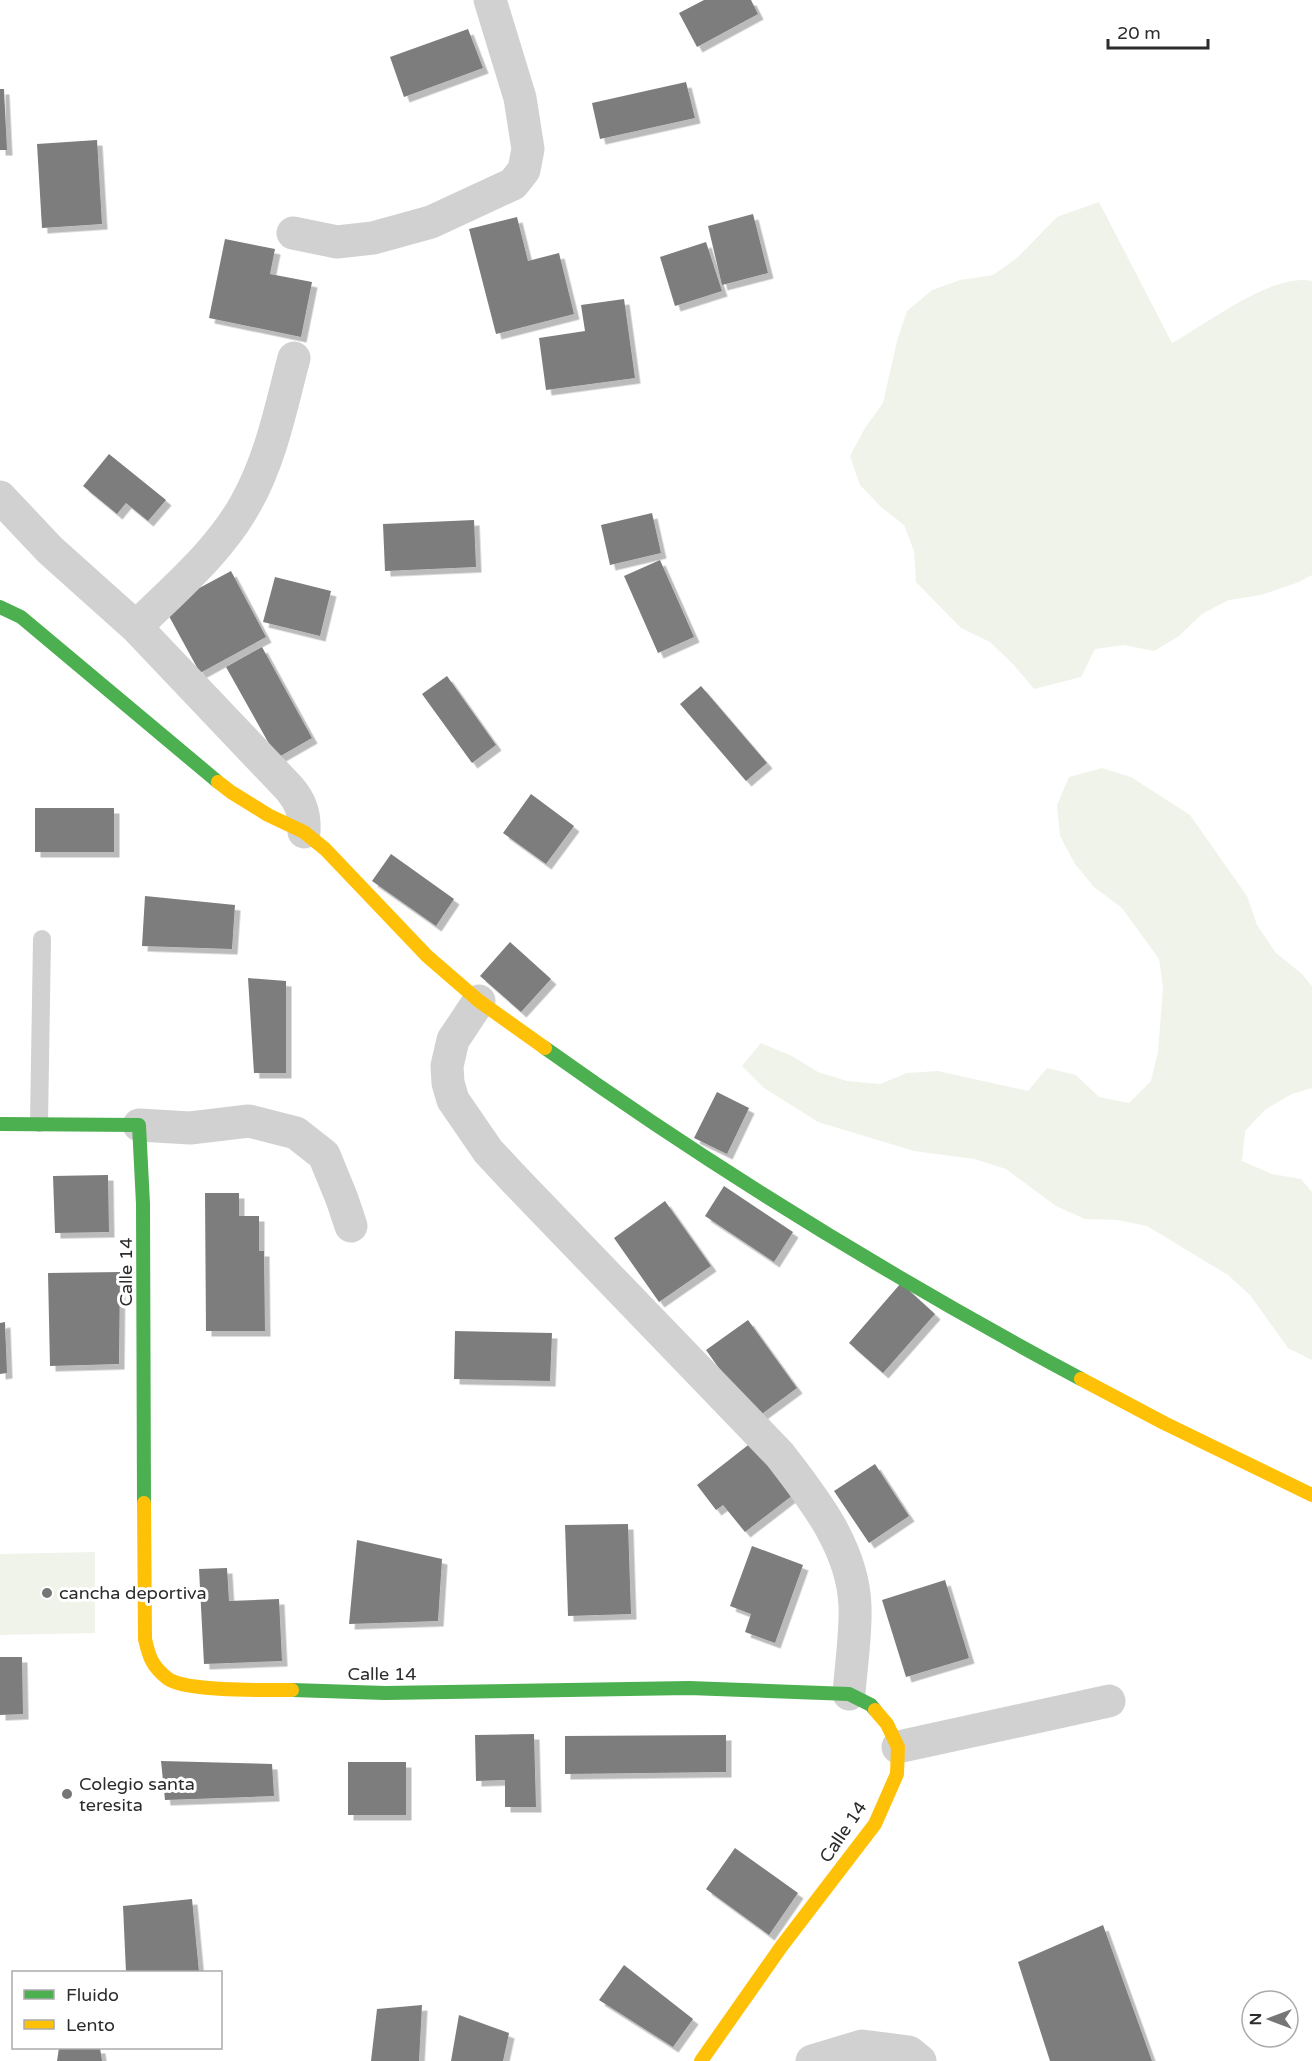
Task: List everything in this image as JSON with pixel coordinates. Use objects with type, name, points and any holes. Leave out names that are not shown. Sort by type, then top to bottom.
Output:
[{"type":"street","points":[[293,233],[337,242],[373,238],[431,222],[513,184],[524,170],[528,149],[520,98],[490,0]]},
{"type":"street","points":[[136,627],[209,553],[229,530],[246,503],[260,475],[294,358]]},
{"type":"street","points":[[0,497],[50,550],[136,627],[296,797],[305,820],[304,832]]},
{"type":"street","points":[[0,607],[21,617],[231,792],[268,815],[304,832],[325,849],[427,956],[479,1001],[654,1124],[847,1247],[1090,1385],[1312,1495]]},
{"type":"street","points":[[479,1001],[459,1029],[449,1053],[448,1083],[453,1100],[488,1151],[534,1202],[780,1455],[806,1489],[829,1525],[842,1551],[851,1578],[855,1606],[849,1694]]},
{"type":"street","points":[[0,1124],[139,1125],[190,1128],[249,1121],[296,1133],[324,1155],[351,1226]]},
{"type":"street","name":"Calle 14","points":[[139,1125],[144,1204],[145,1639],[149,1659],[170,1680],[203,1688],[385,1693],[689,1688],[849,1694],[871,1705],[887,1724],[898,1747],[897,1774],[875,1824],[781,1947],[701,2061]]},
{"type":"street","points":[[898,1747],[1109,1701]]},
{"type":"street","points":[[812,2061],[862,2046],[909,2052],[920,2061]]},
{"type":"lane","points":[[39,1123],[42,939]]},
{"type":"shaded area","points":[[1099,202],[1172,343],[1260,292],[1296,280],[1312,281],[1312,575],[1261,595],[1229,600],[1202,614],[1179,636],[1154,651],[1124,645],[1095,649],[1081,677],[1034,689],[990,642],[961,628],[916,582],[914,551],[904,525],[881,507],[860,485],[850,456],[865,428],[883,403],[897,341],[907,311],[932,290],[960,280],[993,275],[1017,258],[1057,217]]},
{"type":"shaded area","points":[[1102,768],[1131,777],[1190,815],[1247,896],[1257,925],[1276,953],[1302,974],[1312,986],[1312,1088],[1292,1094],[1266,1109],[1245,1131],[1242,1161],[1272,1174],[1301,1179],[1312,1192],[1312,1360],[1288,1348],[1250,1295],[1228,1275],[1147,1226],[1117,1220],[1085,1219],[1056,1206],[1006,1169],[974,1159],[914,1151],[818,1122],[764,1088],[742,1066],[761,1043],[792,1056],[818,1072],[847,1081],[880,1084],[907,1073],[938,1071],[1028,1091],[1047,1068],[1076,1075],[1099,1097],[1129,1103],[1151,1081],[1158,1052],[1163,987],[1159,959],[1122,908],[1094,887],[1075,864],[1060,836],[1057,805],[1069,777]]},
{"type":"shaded area","name":"cancha deportiva","points":[[95,1552],[95,1633],[0,1635],[0,1554]]},
{"type":"building","points":[[704,0],[751,0],[758,14],[697,47],[679,13]]},
{"type":"building","points":[[468,29],[483,68],[404,97],[390,57]]},
{"type":"building","points":[[686,82],[695,118],[600,139],[592,103]]},
{"type":"building","points":[[0,89],[4,89],[7,150],[0,150]]},
{"type":"building","points":[[97,140],[102,224],[42,228],[37,144]]},
{"type":"building","points":[[753,214],[768,273],[722,285],[708,226]]},
{"type":"building","points":[[517,217],[528,261],[559,253],[574,314],[496,334],[469,229]]},
{"type":"building","points":[[225,239],[275,249],[270,274],[312,282],[301,337],[209,318]]},
{"type":"building","points":[[706,242],[722,291],[675,306],[660,257]]},
{"type":"building","points":[[624,299],[635,378],[546,390],[539,338],[585,331],[581,305]]},
{"type":"building","points":[[109,454],[166,500],[148,521],[126,503],[117,514],[83,486]]},
{"type":"building","points":[[652,513],[661,553],[610,565],[601,525]]},
{"type":"building","points":[[474,520],[476,567],[385,571],[383,524]]},
{"type":"building","points":[[660,560],[694,637],[658,653],[624,576]]},
{"type":"building","points":[[231,571],[266,637],[200,673],[164,607]]},
{"type":"building","points":[[275,577],[331,591],[320,636],[263,622]]},
{"type":"building","points":[[262,647],[312,738],[277,758],[226,667]]},
{"type":"building","points":[[447,676],[496,745],[472,763],[422,694]]},
{"type":"building","points":[[701,686],[767,763],[746,781],[680,704]]},
{"type":"building","points":[[531,794],[574,826],[546,864],[503,833]]},
{"type":"building","points":[[35,808],[114,808],[114,852],[35,852]]},
{"type":"building","points":[[391,854],[454,899],[436,926],[372,881]]},
{"type":"building","points":[[145,896],[235,905],[232,949],[142,946]]},
{"type":"building","points":[[510,942],[551,979],[521,1012],[480,976]]},
{"type":"building","points":[[248,978],[286,981],[286,1073],[254,1073]]},
{"type":"building","points":[[717,1092],[749,1108],[727,1154],[694,1138]]},
{"type":"building","points":[[108,1175],[109,1232],[55,1233],[53,1176]]},
{"type":"building","points":[[724,1186],[793,1232],[774,1262],[705,1216]]},
{"type":"building","points":[[205,1193],[239,1193],[239,1216],[259,1216],[259,1251],[264,1251],[265,1331],[206,1331]]},
{"type":"building","points":[[665,1201],[711,1266],[659,1302],[614,1238]]},
{"type":"building","points":[[120,1272],[119,1364],[50,1366],[48,1273]]},
{"type":"building","points":[[901,1283],[935,1314],[883,1373],[849,1343]]},
{"type":"building","points":[[748,1320],[797,1388],[755,1419],[706,1350]]},
{"type":"building","points":[[5,1322],[7,1373],[0,1374],[0,1323]]},
{"type":"building","points":[[455,1331],[552,1333],[550,1381],[454,1379]]},
{"type":"building","points":[[752,1442],[793,1495],[745,1532],[723,1505],[716,1510],[697,1485]]},
{"type":"building","points":[[875,1464],[909,1516],[869,1543],[834,1491]]},
{"type":"building","points":[[628,1524],[631,1614],[568,1616],[565,1525]]},
{"type":"building","points":[[357,1540],[442,1559],[438,1621],[349,1624]]},
{"type":"building","points":[[752,1546],[803,1565],[775,1643],[745,1632],[751,1614],[730,1606]]},
{"type":"building","points":[[227,1568],[229,1601],[279,1599],[282,1661],[204,1664],[199,1569]]},
{"type":"building","points":[[945,1580],[969,1658],[906,1677],[882,1600]]},
{"type":"building","points":[[0,1657],[22,1657],[23,1714],[0,1715]]},
{"type":"building","points":[[534,1734],[536,1807],[505,1807],[505,1780],[476,1781],[475,1735]]},
{"type":"building","points":[[726,1735],[726,1772],[565,1774],[565,1736]]},
{"type":"building","points":[[161,1761],[272,1764],[274,1796],[165,1800]]},
{"type":"building","points":[[348,1762],[406,1762],[406,1815],[348,1815]]},
{"type":"building","points":[[735,1848],[798,1893],[769,1935],[706,1889]]},
{"type":"building","points":[[192,1899],[199,1971],[126,1971],[123,1906]]},
{"type":"building","points":[[1103,1925],[1152,2061],[1050,2061],[1018,1962]]},
{"type":"building","points":[[624,1965],[693,2019],[673,2047],[599,2000]]},
{"type":"building","points":[[422,2005],[419,2061],[371,2061],[377,2009]]},
{"type":"building","points":[[459,2015],[509,2033],[503,2061],[451,2061]]},
{"type":"building","points":[[59,2049],[100,2049],[102,2061],[57,2061]]},
{"type":"traffic: fast","points":[[0,607],[21,617],[218,782]]},
{"type":"traffic: fast","points":[[545,1048],[675,1137],[808,1222],[943,1303],[1081,1379]]},
{"type":"traffic: fast","points":[[0,1124],[139,1125],[143,1204],[144,1503]]},
{"type":"traffic: fast","points":[[292,1690],[385,1693],[689,1688],[849,1694],[871,1705],[875,1710]]},
{"type":"traffic: slow","points":[[218,782],[268,815],[304,832],[325,849],[427,956],[479,1001],[545,1048]]},
{"type":"traffic: slow","points":[[1081,1379],[1164,1423],[1312,1495]]},
{"type":"traffic: slow","points":[[144,1503],[145,1639],[150,1656],[158,1669],[176,1683],[190,1686],[292,1690]]},
{"type":"traffic: slow","points":[[701,2061],[781,1947],[875,1824],[897,1774],[898,1747],[887,1724],[875,1710]]},
{"type":"place","name":"cancha deportiva","points":[[47,1593]]},
{"type":"place","name":"Colegio santa teresita","points":[[67,1794]]}]
